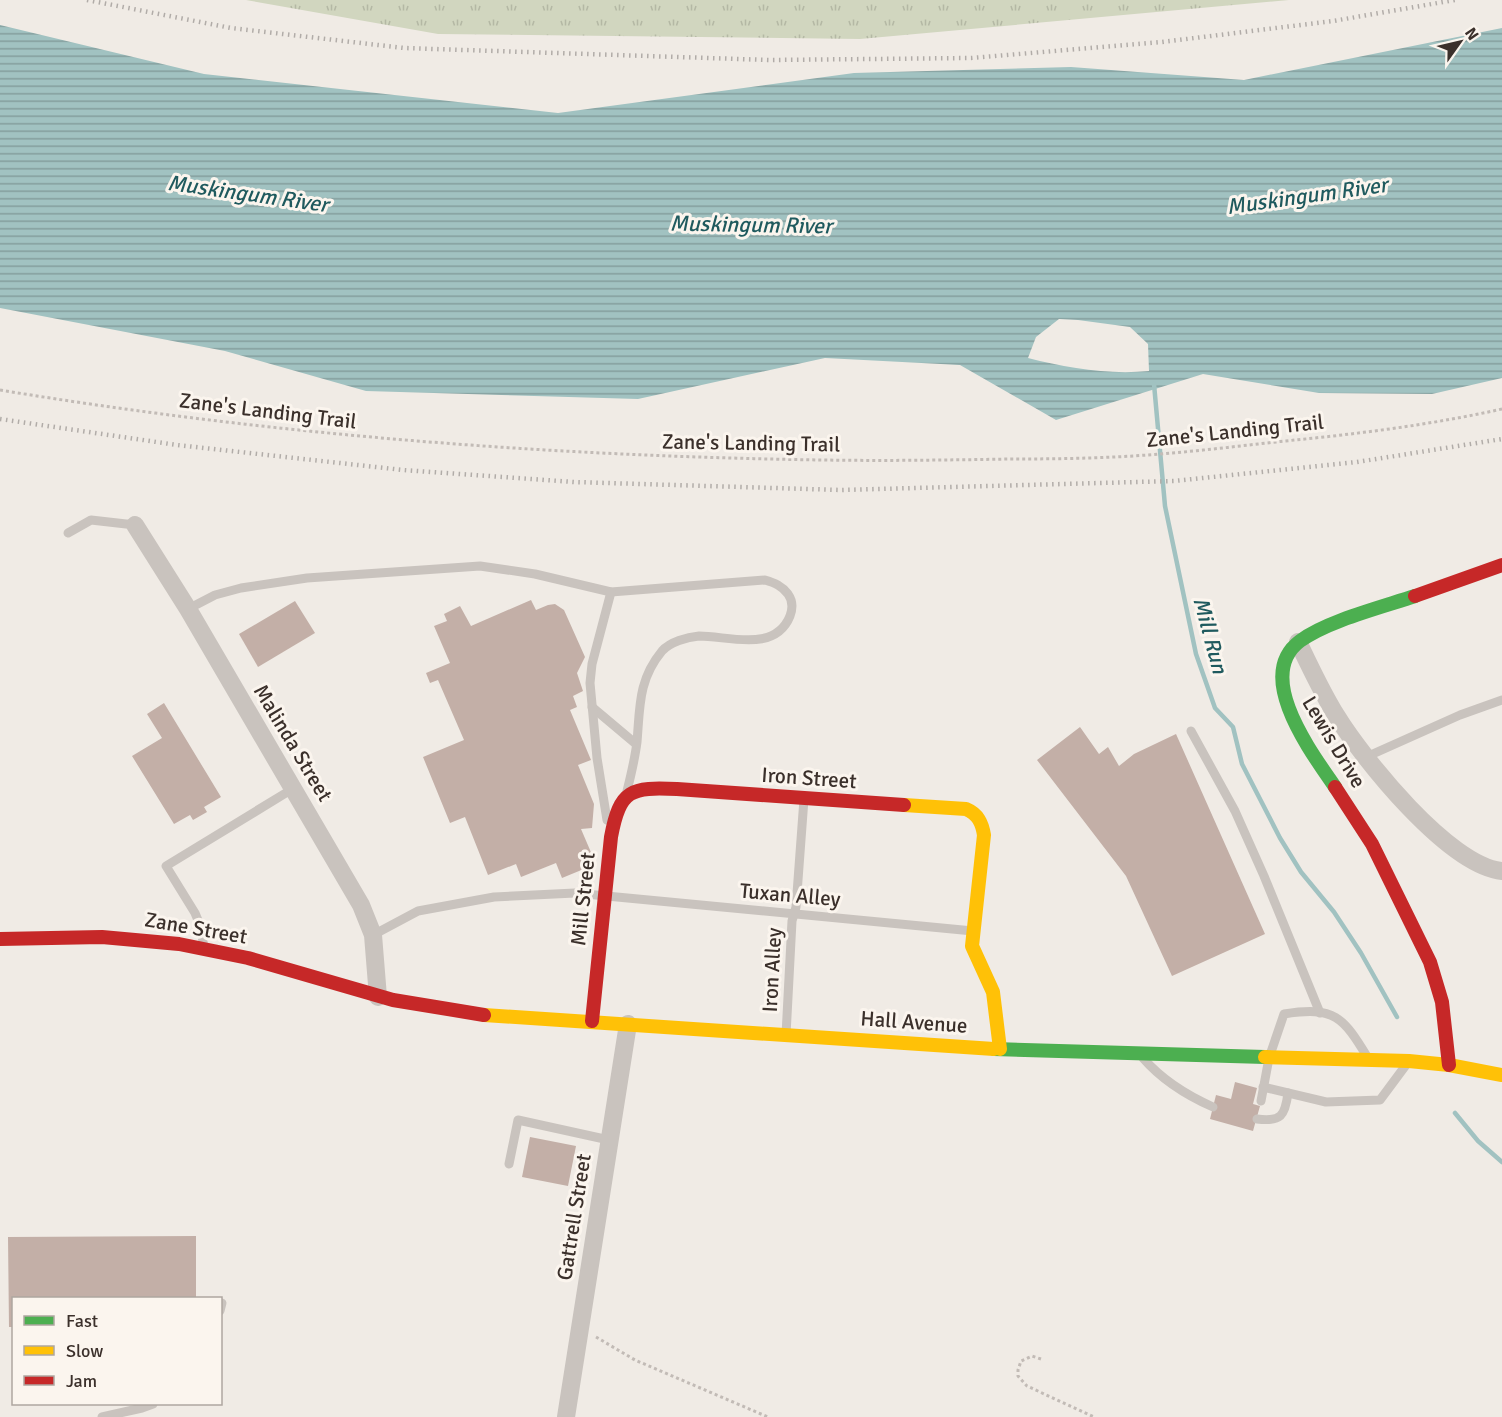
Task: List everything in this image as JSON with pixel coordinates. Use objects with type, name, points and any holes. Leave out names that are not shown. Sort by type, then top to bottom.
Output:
[{"type":"main road","points":[[1298,642],[1345,619],[1502,565]]},
{"type":"main road","name":"Lewis Drive","points":[[1298,642],[1283,661],[1281,674],[1283,697],[1293,721],[1371,842],[1425,951],[1440,993],[1449,1065]]},
{"type":"main road","name":"Iron Street","points":[[631,794],[647,788],[677,789],[966,809],[978,817],[984,835],[973,930]]},
{"type":"main road","name":"Mill Street","points":[[592,1021],[614,817],[618,806],[631,794]]},
{"type":"main road","points":[[973,930],[972,946],[993,992],[1000,1049]]},
{"type":"main road","name":"Zane Street","points":[[0,939],[45,936],[125,937],[204,948],[271,964],[378,997]]},
{"type":"main road","name":"Hall Avenue","points":[[378,997],[445,1011],[516,1018],[592,1021],[1000,1049],[1409,1061],[1449,1065],[1502,1075]]},
{"type":"street","name":"Malinda Street","points":[[135,525],[188,609],[349,883],[374,935],[378,997]]},
{"type":"street","points":[[1298,642],[1329,703],[1366,757],[1421,818],[1453,848],[1480,866],[1502,871]]},
{"type":"street","name":"Gattrell Street","points":[[566,1417],[628,1024]]},
{"type":"lane","points":[[68,533],[91,520],[135,525]]},
{"type":"lane","points":[[188,609],[215,595],[241,588],[307,578],[480,566],[535,574],[611,592],[765,580],[777,583],[792,600],[792,610],[788,620],[780,629],[754,641],[699,636],[675,642],[664,648],[647,671],[643,686],[631,794]]},
{"type":"lane","points":[[611,592],[592,664],[590,683],[597,758],[611,837]]},
{"type":"lane","points":[[1366,757],[1460,715],[1502,700]]},
{"type":"lane","points":[[592,707],[636,744]]},
{"type":"lane","points":[[1191,731],[1235,811],[1320,1013]]},
{"type":"lane","points":[[204,948],[200,925],[195,913],[166,866],[294,788]]},
{"type":"lane","name":"Iron Alley","points":[[786,1035],[804,799]]},
{"type":"lane","name":"Tuxan Alley","points":[[374,935],[418,911],[494,897],[514,898],[545,893],[576,893],[973,930]]},
{"type":"lane","points":[[1261,1101],[1269,1058],[1284,1014],[1300,1011],[1332,1014],[1344,1023],[1370,1060]]},
{"type":"lane","points":[[1139,1054],[1162,1078],[1198,1101],[1213,1107]]},
{"type":"lane","points":[[1263,1087],[1326,1102],[1380,1100],[1409,1061]]},
{"type":"lane","points":[[1257,1119],[1272,1121],[1281,1116],[1287,1104],[1288,1093]]},
{"type":"lane","points":[[509,1164],[518,1120],[609,1140]]},
{"type":"lane","points":[[102,1417],[150,1405]]},
{"type":"path","name":"Zane's Landing Trail","points":[[0,390],[332,435],[556,452],[724,459],[895,461],[1150,455],[1352,435],[1502,409]]},
{"type":"path","points":[[580,1325],[604,1343],[635,1360],[768,1417]]},
{"type":"path","points":[[1041,1359],[1032,1356],[1021,1361],[1018,1370],[1022,1381],[1027,1386],[1094,1417]]},
{"type":"green space","points":[[246,0],[1289,0],[860,39],[438,34]]},
{"type":"water","name":"Muskingum River","points":[[0,25],[204,74],[558,113],[854,73],[1071,67],[1244,80],[1502,28],[1502,378],[1432,394],[1319,393],[1203,374],[1056,420],[960,365],[825,358],[638,399],[366,391],[225,351],[0,308]],"holes":[[[1059,319],[1130,327],[1148,344],[1149,371],[1088,370],[1028,358],[1036,337]]]},
{"type":"building","points":[[531,600],[536,610],[555,604],[564,610],[585,657],[577,673],[583,691],[573,696],[577,707],[570,710],[591,760],[578,765],[594,804],[592,828],[581,829],[596,864],[562,878],[556,863],[521,877],[516,864],[488,875],[465,817],[450,823],[423,757],[464,740],[438,680],[430,683],[426,673],[450,663],[434,626],[447,621],[444,614],[460,606],[471,626]]},
{"type":"building","points":[[295,601],[315,633],[258,667],[239,634]]},
{"type":"building","points":[[164,703],[221,797],[204,807],[207,812],[193,820],[190,815],[174,824],[132,756],[162,738],[147,714]]},
{"type":"building","points":[[1080,727],[1099,754],[1108,747],[1119,766],[1134,754],[1176,734],[1265,934],[1172,976],[1126,876],[1037,760]]},
{"type":"building","points":[[1235,1082],[1257,1088],[1253,1104],[1260,1106],[1253,1131],[1210,1119],[1216,1095],[1231,1099]]},
{"type":"building","points":[[530,1137],[576,1146],[568,1186],[522,1177]]},
{"type":"building","points":[[196,1236],[196,1297],[12,1297],[12,1327],[9,1327],[8,1237]]},
{"type":"waterway","name":"Mill Run","points":[[1154,384],[1165,506],[1196,654],[1215,708],[1233,727],[1242,764],[1280,838],[1301,872],[1334,912],[1361,953],[1397,1017]]},
{"type":"waterway","name":"Mill Run","points":[[1455,1113],[1478,1141],[1502,1162]]},
{"type":"railway","points":[[87,0],[231,28],[404,48],[769,60],[971,58],[1162,42],[1333,21],[1455,0]]},
{"type":"railway","points":[[0,419],[177,445],[403,470],[574,482],[841,490],[1174,481],[1357,462],[1502,439]]},
{"type":"traffic: fast","points":[[1335,787],[1313,755],[1291,714],[1284,694],[1282,674],[1287,656],[1300,641],[1325,627],[1415,596]]},
{"type":"traffic: fast","points":[[994,1049],[1265,1057]]},
{"type":"traffic: slow","points":[[904,805],[966,809],[974,813],[981,823],[984,835],[972,946],[993,992],[1000,1049]]},
{"type":"traffic: slow","points":[[484,1015],[994,1049]]},
{"type":"traffic: slow","points":[[1265,1057],[1409,1061],[1449,1065],[1502,1075]]},
{"type":"traffic: jam","points":[[1415,596],[1502,565]]},
{"type":"traffic: jam","points":[[1335,787],[1372,844],[1430,962],[1442,1002],[1449,1065]]},
{"type":"traffic: jam","points":[[592,1021],[611,837],[619,809],[630,794],[649,789],[677,789],[904,805]]},
{"type":"traffic: jam","points":[[0,939],[102,937],[179,944],[248,958],[393,1000],[484,1015]]}]
